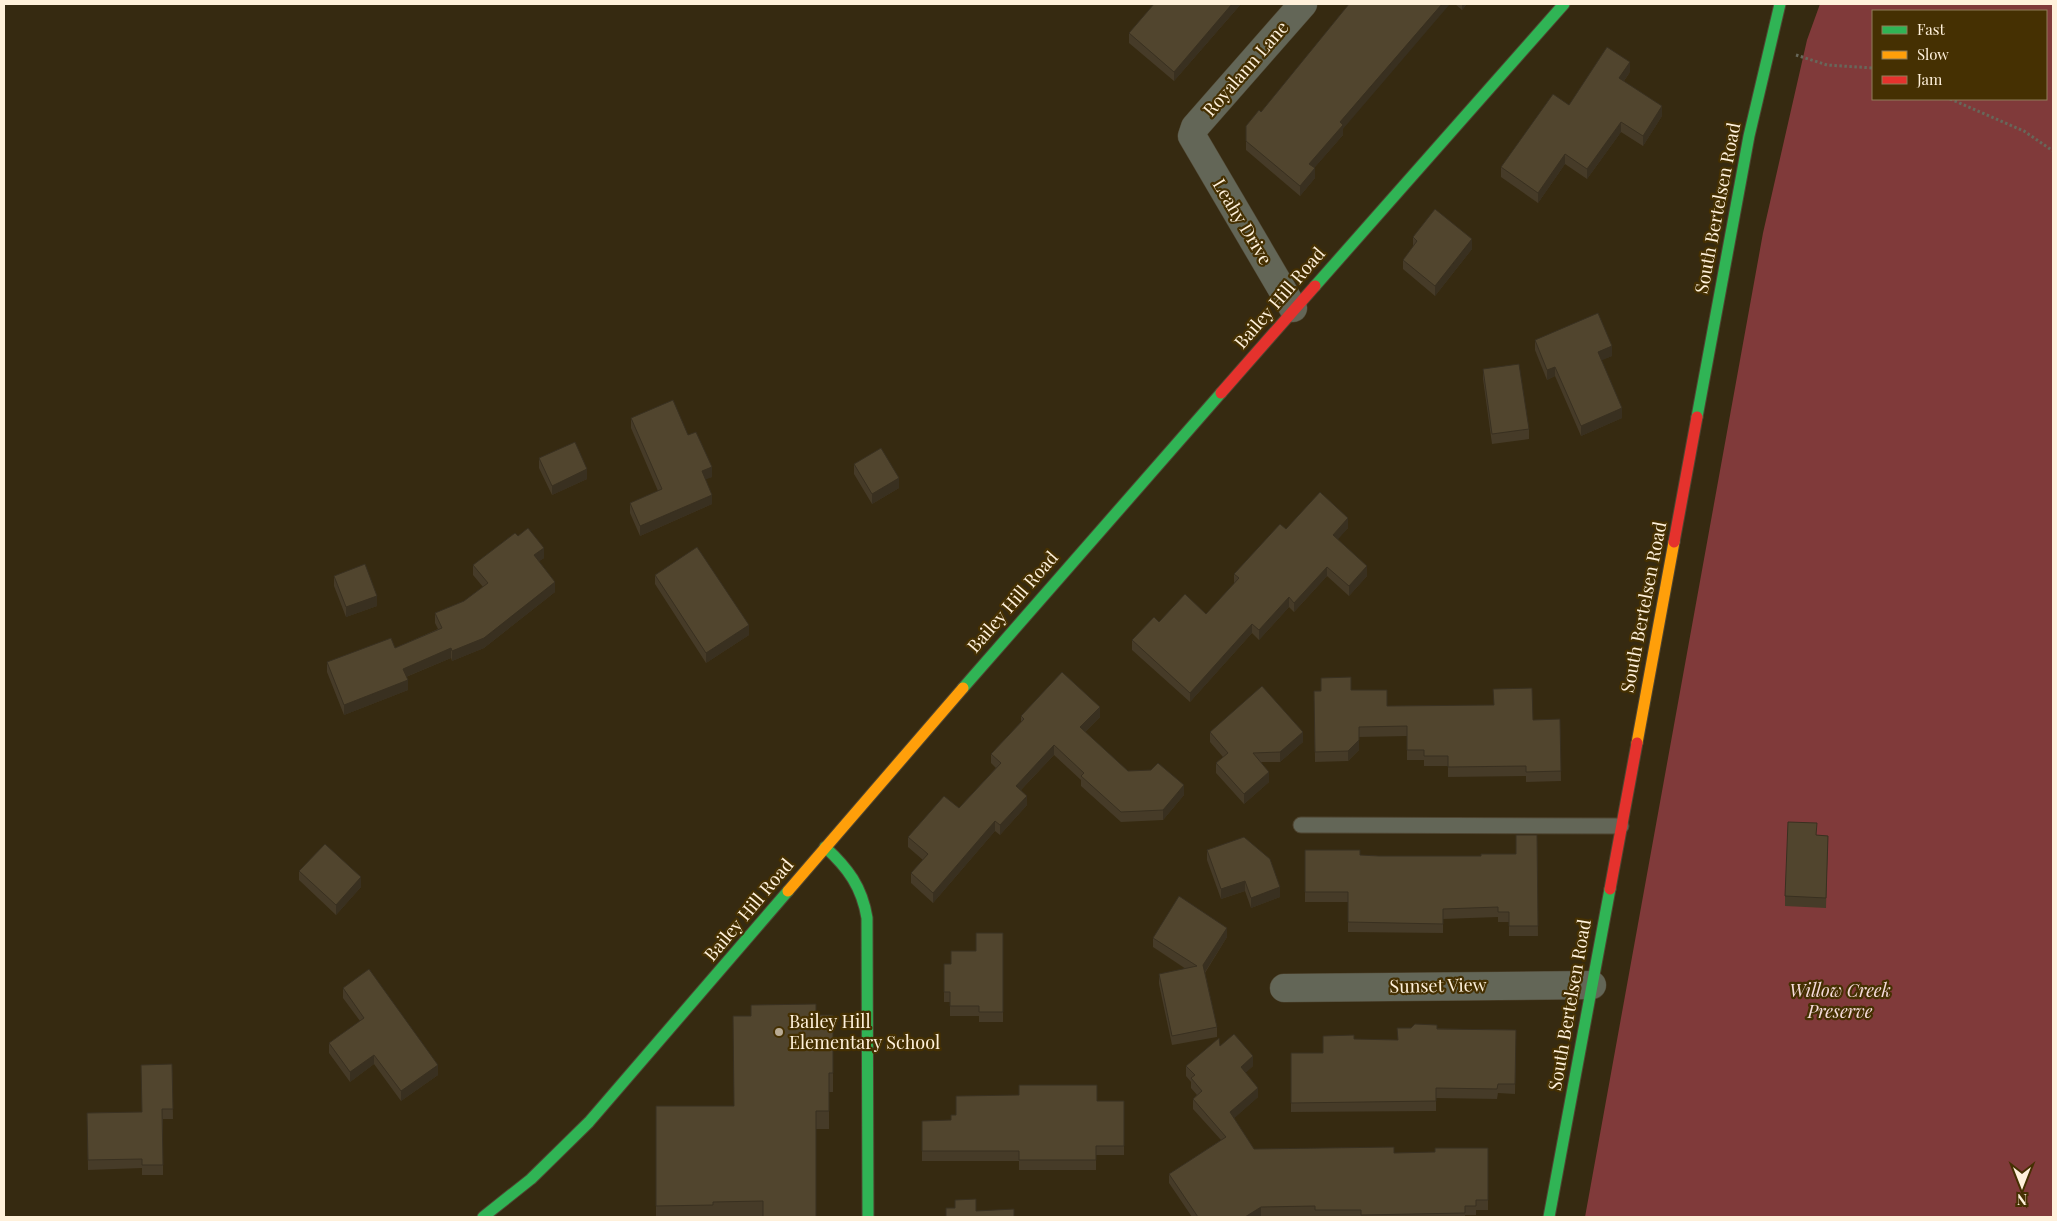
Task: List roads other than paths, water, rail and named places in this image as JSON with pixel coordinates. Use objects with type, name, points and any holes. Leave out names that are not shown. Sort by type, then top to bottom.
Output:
[{"type":"main road","name":"Bailey Hill Road","points":[[483,1217],[534,1178],[577,1136],[891,769],[1293,308],[1564,4]]},
{"type":"main road","name":"South Bertelsen Road","points":[[1549,1217],[1749,136],[1778,6]]},
{"type":"main road","points":[[826,847],[846,866],[859,885],[867,918],[868,1217]]},
{"type":"street","name":"Royalann Lane","points":[[1192,136],[1195,127],[1303,4]]},
{"type":"street","name":"Leahy Drive","points":[[1192,136],[1293,308]]},
{"type":"street","name":"Sunset View","points":[[1284,988],[1592,985]]},
{"type":"lane","points":[[1301,825],[1621,826]]},
{"type":"place","name":"Bailey Hill Elementary School","points":[[779,1032]]},
{"type":"park label","name":"Willow Creek Preserve","points":[[1840,1001]]}]
